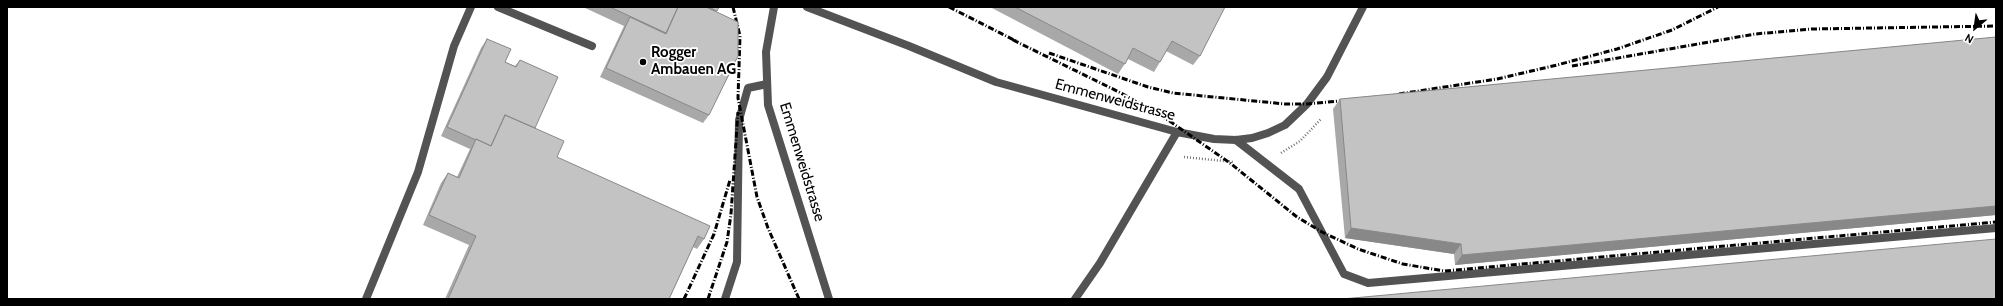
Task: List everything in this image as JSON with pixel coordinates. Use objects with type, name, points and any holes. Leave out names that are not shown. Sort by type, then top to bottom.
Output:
[{"type":"street","points":[[366,299],[418,172],[454,46],[471,7]]},
{"type":"street","points":[[498,7],[592,46]]},
{"type":"street","name":"Emmenweidstrasse","points":[[774,7],[766,52],[768,105],[829,299]]},
{"type":"street","name":"Emmenweidstrasse","points":[[807,7],[909,46],[996,82],[1177,132],[1236,140],[1252,138],[1268,133],[1284,125],[1300,112],[1327,77],[1363,7]]},
{"type":"street","points":[[725,299],[737,262],[739,120],[748,88],[767,84]]},
{"type":"street","points":[[1075,299],[1100,263],[1177,132]]},
{"type":"street","points":[[1236,140],[1299,189],[1344,274],[1368,283],[1996,228]]},
{"type":"building","points":[[610,7],[678,7],[666,33]]},
{"type":"building","points":[[678,7],[706,7],[738,22],[738,56],[709,115],[606,68],[630,17],[666,34]]},
{"type":"building","points":[[709,7],[719,7],[717,11]]},
{"type":"building","points":[[1015,7],[1225,7],[1200,56],[1172,41],[1160,62],[1133,48],[1125,64]]},
{"type":"building","points":[[1996,37],[1996,206],[1462,255],[1461,244],[1351,228],[1340,99]]},
{"type":"building","points":[[487,39],[511,49],[505,62],[516,67],[520,60],[558,77],[535,128],[505,115],[491,146],[447,127]]},
{"type":"building","points":[[505,115],[564,141],[557,157],[710,226],[704,239],[698,236],[669,299],[448,299],[476,236],[429,215],[448,173],[459,178],[476,139],[491,146]]},
{"type":"building","points":[[1996,239],[1996,299],[1342,299]]},
{"type":"railway","points":[[733,7],[740,36],[738,98],[757,197],[768,228],[799,299]]},
{"type":"railway","points":[[949,7],[1018,42]]},
{"type":"railway","points":[[1399,94],[1497,79],[1617,49],[1672,30],[1718,7]]},
{"type":"railway","points":[[1572,66],[1755,34],[1812,29],[1996,26]]},
{"type":"railway","points":[[1013,40],[1121,93],[1168,120],[1230,163],[1297,217],[1322,232],[1358,249],[1403,264],[1444,271],[1996,222]]},
{"type":"railway","points":[[1049,53],[1148,87],[1173,93],[1285,104],[1307,104],[1349,100]]},
{"type":"railway","points":[[708,299],[727,242],[731,214],[738,112]]},
{"type":"railway","points":[[684,299],[714,234],[730,180]]},
{"type":"place","name":"Rogger Ambauen AG","points":[[643,62]]}]
